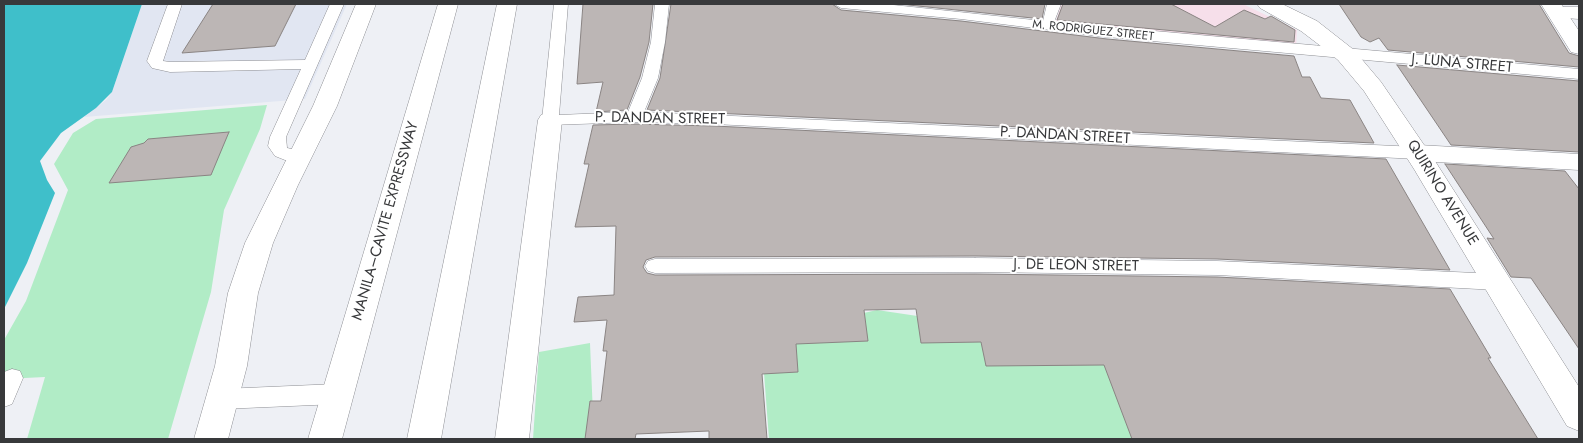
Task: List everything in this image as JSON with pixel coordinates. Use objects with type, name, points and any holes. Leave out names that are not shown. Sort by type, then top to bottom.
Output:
[{"type":"main road","points":[[211,439],[222,399],[246,285],[272,212],[335,84],[366,4]]},
{"type":"main road","name":"MANILA–CAVITE EXPRESSWAY","points":[[325,439],[448,4]]},
{"type":"main road","points":[[424,439],[507,4]]},
{"type":"main road","name":"QUIRINO AVENUE","points":[[1267,4],[1308,26],[1346,55],[1385,103],[1418,153],[1579,416]]},
{"type":"main road","points":[[1554,8],[1579,13]]},
{"type":"main road","points":[[1554,8],[1579,47]]},
{"type":"main road","points":[[512,439],[550,120]]},
{"type":"main road","name":"P. DANDAN STREET","points":[[1418,153],[1575,167]]},
{"type":"lane","points":[[175,4],[155,61],[157,65],[170,67],[310,64]]},
{"type":"lane","points":[[307,144],[291,156],[281,152],[277,146],[278,137],[337,4]]},
{"type":"lane","points":[[550,120],[561,4]]},
{"type":"lane","points":[[634,117],[650,78],[658,42],[662,4]]},
{"type":"lane","name":"M. RODRIGUEZ STREET","points":[[841,4],[961,15],[1084,31],[1346,55]]},
{"type":"lane","points":[[1049,18],[1054,4]]},
{"type":"lane","name":"J. LUNA STREET","points":[[1346,55],[1579,74]]},
{"type":"lane","name":"P. DANDAN STREET","points":[[550,120],[634,117],[1418,153]]},
{"type":"lane","name":"J. DE LEON STREET","points":[[655,266],[975,265],[1217,268],[1497,282]]},
{"type":"lane","points":[[222,399],[337,394]]},
{"type":"shaded area","points":[[142,4],[347,4],[305,99],[84,117],[106,100],[112,92]]},
{"type":"shaded area","points":[[1061,4],[1243,4],[1297,30],[1296,49],[1055,24]]},
{"type":"green space","points":[[267,105],[260,129],[224,210],[211,292],[168,439],[27,439],[45,377],[4,379],[4,340],[26,301],[68,190],[54,164],[73,133],[96,119]]},
{"type":"green space","points":[[877,310],[978,325],[1108,365],[1136,439],[769,439],[764,373],[798,328]]},
{"type":"green space","points":[[590,343],[594,439],[533,439],[539,352]]},
{"type":"water","points":[[4,4],[142,4],[112,92],[96,108],[61,133],[40,161],[47,180],[55,193],[27,263],[4,309]]},
{"type":"building","points":[[213,4],[296,4],[275,46],[182,53]]},
{"type":"building","points":[[583,4],[653,4],[649,42],[640,77],[627,110],[596,112],[603,82],[577,84]]},
{"type":"building","points":[[671,4],[832,4],[841,10],[961,21],[1107,39],[1294,56],[1302,77],[1310,77],[1321,98],[1350,100],[1374,143],[647,110],[660,78]]},
{"type":"building","points":[[899,4],[1045,4],[1042,19]]},
{"type":"building","points":[[1063,4],[1171,4],[1215,27],[1244,10],[1265,19],[1271,16],[1295,30],[1294,42],[1057,20]]},
{"type":"building","points":[[1339,4],[1539,4],[1569,53],[1579,56],[1579,67],[1388,50],[1379,38],[1370,42],[1361,37]]},
{"type":"building","points":[[1397,65],[1579,81],[1579,152],[1451,145]]},
{"type":"building","points":[[593,125],[714,126],[1386,159],[1450,270],[1217,259],[975,256],[655,257],[646,260],[643,267],[647,273],[655,275],[975,274],[1217,277],[1450,289],[1491,358],[1488,358],[1538,439],[1132,439],[1104,365],[986,366],[981,342],[921,343],[916,309],[864,310],[868,341],[796,344],[798,372],[762,374],[767,439],[709,439],[709,431],[636,434],[635,439],[585,439],[590,401],[601,401],[607,351],[603,351],[607,320],[574,322],[578,297],[614,295],[616,226],[575,227],[589,164],[584,164]]},
{"type":"building","points":[[229,132],[211,175],[109,183],[131,147],[144,143],[148,139]]},
{"type":"building","points":[[1445,164],[1565,171],[1579,189],[1579,349],[1531,278],[1511,277],[1487,238],[1494,239]]}]
